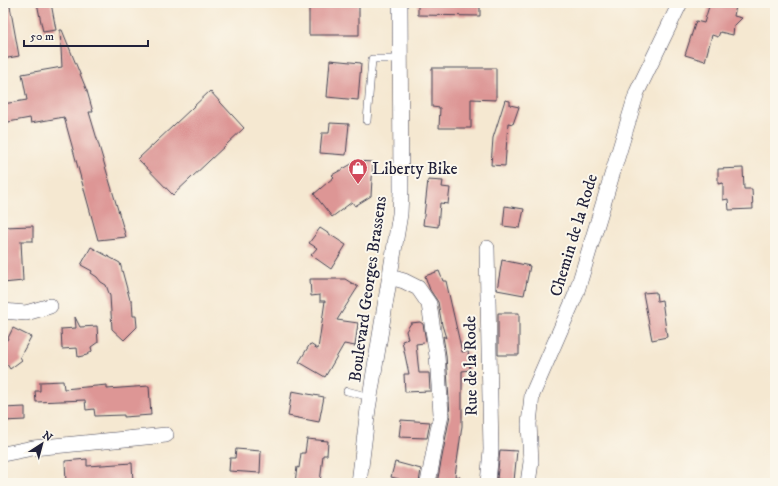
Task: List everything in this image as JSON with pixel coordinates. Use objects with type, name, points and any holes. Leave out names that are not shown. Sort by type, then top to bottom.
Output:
[{"type":"street","name":"Boulevard Georges Brassens","points":[[359,483],[370,397],[400,214],[400,3]]},
{"type":"street","name":"Chemin de la Rode","points":[[528,483],[531,462],[530,424],[532,395],[576,294],[637,92],[680,3]]},
{"type":"street","name":"Rue de la Rode","points":[[487,248],[491,450],[488,483]]},
{"type":"street","points":[[390,276],[418,288],[429,304],[437,356],[441,414],[428,483]]},
{"type":"street","points":[[3,311],[26,313],[50,306]]},
{"type":"street","points":[[3,454],[33,448],[166,436]]},
{"type":"lane","points":[[366,121],[372,59],[399,59]]},
{"type":"lane","points":[[347,391],[370,397]]},
{"type":"building","points":[[37,3],[51,3],[56,30],[43,32]]},
{"type":"building","points":[[309,3],[359,3],[359,35],[309,35]]},
{"type":"building","points":[[418,3],[480,3],[480,16],[418,15]]},
{"type":"building","points":[[710,3],[724,3],[736,6],[734,16],[742,18],[734,26],[733,35],[720,32],[718,37],[712,35],[705,61],[685,55],[696,21],[704,23]]},
{"type":"building","points":[[3,6],[10,6],[19,56],[3,59]]},
{"type":"building","points":[[60,30],[62,30],[87,91],[93,112],[89,112],[126,237],[98,240],[64,117],[31,123],[30,118],[3,123],[3,104],[27,100],[22,74],[62,67]]},
{"type":"building","points":[[330,60],[361,63],[358,100],[327,97]]},
{"type":"building","points":[[432,68],[496,68],[496,100],[471,99],[471,128],[439,128],[440,108],[432,107]]},
{"type":"building","points":[[210,91],[244,128],[173,195],[138,159]]},
{"type":"building","points":[[505,100],[510,101],[510,105],[519,107],[513,124],[508,123],[505,166],[491,165],[493,138]]},
{"type":"building","points":[[330,123],[349,124],[346,155],[320,153],[322,133],[329,133]]},
{"type":"building","points":[[357,161],[373,162],[371,196],[355,206],[352,202],[332,217],[314,194],[334,177],[332,175]]},
{"type":"building","points":[[743,168],[744,189],[752,189],[753,209],[729,210],[728,199],[723,200],[723,183],[718,184],[718,169]]},
{"type":"building","points":[[428,180],[443,181],[442,187],[450,188],[448,204],[440,203],[438,227],[423,225]]},
{"type":"building","points":[[505,206],[524,209],[520,228],[503,226]]},
{"type":"building","points":[[33,226],[33,241],[21,241],[23,281],[3,283],[3,227]]},
{"type":"building","points":[[320,228],[346,245],[331,269],[311,255],[317,248],[309,243]]},
{"type":"building","points":[[91,247],[120,263],[130,300],[132,300],[133,316],[136,316],[137,327],[124,340],[112,329],[110,296],[106,285],[91,273],[92,271],[81,265]]},
{"type":"building","points":[[502,260],[530,266],[524,295],[497,290]]},
{"type":"building","points":[[439,271],[443,281],[446,281],[462,352],[468,351],[470,370],[462,371],[462,426],[455,476],[460,477],[460,483],[437,483],[450,415],[446,355],[443,336],[446,338],[438,302],[430,290],[425,276]]},
{"type":"building","points":[[310,279],[345,279],[358,287],[337,320],[358,323],[355,346],[344,344],[325,377],[299,362],[310,344],[318,349],[325,301],[320,301],[320,295],[311,296]]},
{"type":"building","points":[[656,292],[657,301],[662,300],[667,337],[652,340],[643,293]]},
{"type":"building","points":[[498,313],[519,313],[519,355],[498,355]]},
{"type":"building","points":[[75,317],[80,327],[97,326],[98,342],[91,347],[92,351],[87,355],[78,357],[77,348],[62,349],[61,329],[76,328]]},
{"type":"building","points":[[420,322],[423,324],[426,341],[424,343],[416,344],[419,373],[429,373],[430,391],[405,392],[404,374],[409,374],[402,341],[408,339],[406,331],[411,323]]},
{"type":"building","points":[[13,328],[31,337],[20,357],[22,360],[10,369],[3,358],[3,343],[7,340]]},
{"type":"building","points":[[63,381],[64,389],[107,385],[107,389],[149,386],[151,415],[124,417],[124,415],[95,416],[94,409],[86,410],[85,400],[36,402],[35,391],[40,391],[40,382]]},
{"type":"building","points":[[292,391],[324,397],[319,422],[288,416]]},
{"type":"building","points":[[25,407],[25,420],[3,421],[3,408]]},
{"type":"building","points":[[401,420],[430,422],[427,438],[399,437]]},
{"type":"building","points":[[307,439],[328,441],[327,455],[323,455],[320,483],[295,483],[297,467],[299,468],[301,453],[305,453]]},
{"type":"building","points":[[236,449],[261,451],[260,473],[229,471],[230,458],[235,458]]},
{"type":"building","points":[[500,450],[517,451],[514,481],[497,479]]},
{"type":"building","points":[[87,459],[87,466],[132,463],[133,483],[66,483],[65,461]]},
{"type":"building","points":[[395,462],[421,469],[419,483],[398,483],[399,479],[391,477]]},
{"type":"place","name":"Liberty Bike","points":[[358,185]]}]
